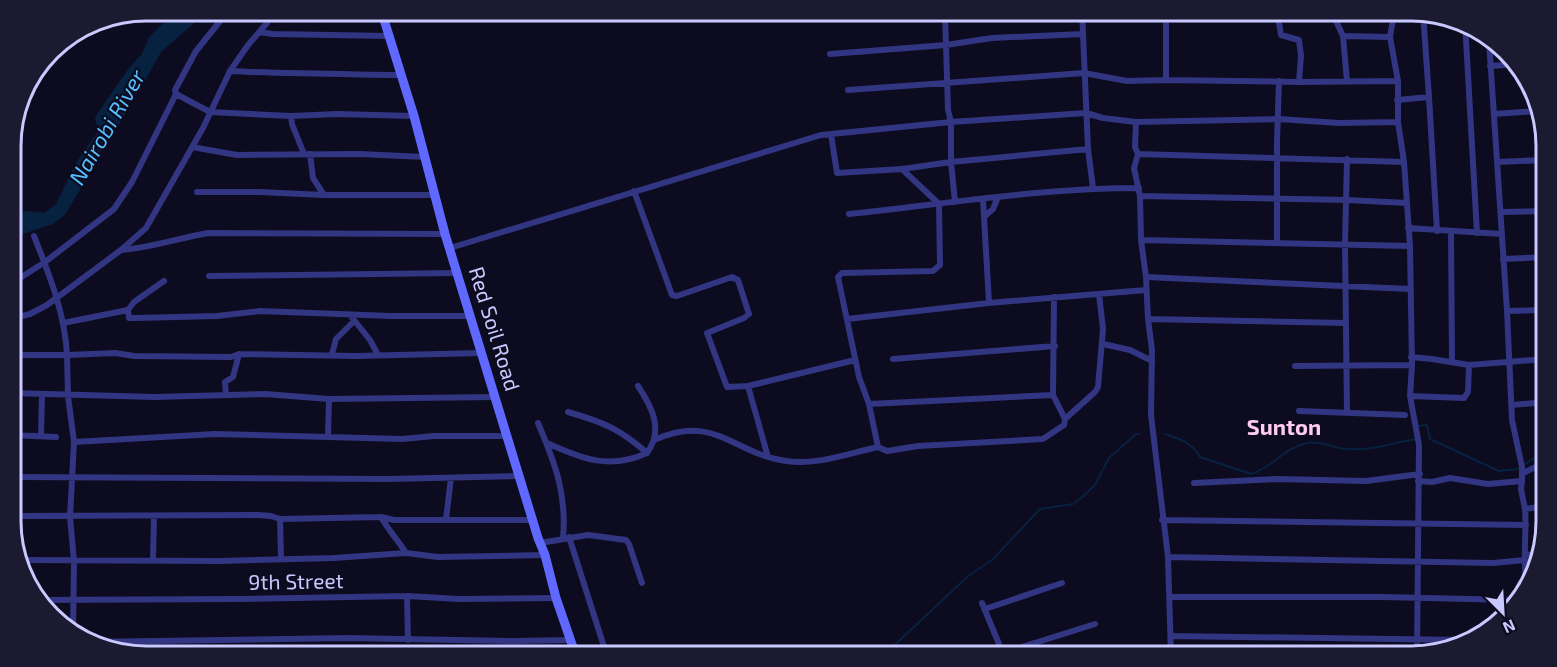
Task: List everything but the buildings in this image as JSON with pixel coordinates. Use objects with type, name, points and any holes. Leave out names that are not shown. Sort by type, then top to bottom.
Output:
[{"type":"street","points":[[21,277],[45,262],[114,209],[132,182],[196,51],[220,21]]},
{"type":"street","points":[[21,317],[30,315],[57,298],[121,250],[146,228],[167,194],[230,71],[268,21]]},
{"type":"street","name":"Red Soil Road","points":[[384,21],[414,116],[445,234],[532,520],[546,555],[556,598],[573,646]]},
{"type":"street","points":[[945,21],[948,110],[951,122],[951,162],[955,202]]},
{"type":"street","points":[[1082,21],[1088,148],[1093,188]]},
{"type":"street","points":[[1166,21],[1166,80]]},
{"type":"street","points":[[1279,21],[1281,35],[1299,40],[1301,56],[1299,82]]},
{"type":"street","points":[[1336,21],[1343,36],[1347,81]]},
{"type":"street","points":[[1391,21],[1390,37],[1398,81],[1398,122],[1404,162],[1410,246],[1412,361],[1410,396],[1419,445],[1418,646]]},
{"type":"street","points":[[1424,22],[1437,231]]},
{"type":"street","points":[[259,32],[389,36]]},
{"type":"street","points":[[830,54],[946,45],[992,38],[1083,34]]},
{"type":"street","points":[[1466,34],[1477,233]]},
{"type":"street","points":[[1343,36],[1390,37]]},
{"type":"street","points":[[1489,49],[1512,420],[1522,471],[1521,489],[1525,509],[1525,571]]},
{"type":"street","points":[[1490,66],[1505,65]]},
{"type":"street","points":[[230,71],[400,75]]},
{"type":"street","points":[[848,90],[1084,72],[1127,81],[1398,81]]},
{"type":"street","points":[[1277,242],[1279,81]]},
{"type":"street","points":[[176,94],[210,112],[291,116],[337,114],[414,116]]},
{"type":"street","points":[[1398,100],[1429,97]]},
{"type":"street","points":[[1494,114],[1531,111]]},
{"type":"street","points":[[450,248],[821,135],[951,122],[1086,113],[1103,118],[1136,122],[1278,119],[1339,123],[1398,122]]},
{"type":"street","points":[[291,116],[298,140],[307,154],[313,178],[324,195]]},
{"type":"street","points":[[1136,122],[1135,147],[1138,154],[1134,168],[1140,196],[1141,240],[1152,361],[1151,415],[1168,557],[1171,646]]},
{"type":"street","points":[[831,134],[837,173],[902,169],[1088,148]]},
{"type":"street","points":[[192,147],[237,155],[424,157]]},
{"type":"street","points":[[1138,154],[1404,162]]},
{"type":"street","points":[[1347,159],[1345,244],[1347,412]]},
{"type":"street","points":[[1497,162],[1536,160]]},
{"type":"street","points":[[878,447],[869,404],[855,360],[838,277],[842,273],[937,270],[941,260],[939,204],[902,169]]},
{"type":"street","points":[[849,214],[1093,188],[1139,188]]},
{"type":"street","points":[[634,191],[672,295],[677,296],[732,277],[738,280],[749,314],[707,333],[727,387],[748,386],[855,360]]},
{"type":"street","points":[[197,192],[434,195]]},
{"type":"street","points":[[1140,196],[1407,203]]},
{"type":"street","points":[[984,217],[993,209],[998,197]]},
{"type":"street","points":[[983,199],[989,303]]},
{"type":"street","points":[[1501,212],[1536,211]]},
{"type":"street","points":[[1408,228],[1502,234]]},
{"type":"street","points":[[1450,232],[1452,362]]},
{"type":"street","points":[[121,250],[154,246],[175,239],[208,233],[445,234]]},
{"type":"street","points":[[34,236],[57,298],[67,355],[68,396],[74,442],[70,517],[74,561],[73,622]]},
{"type":"street","points":[[1141,240],[1410,246]]},
{"type":"street","points":[[1503,259],[1536,257]]},
{"type":"street","points":[[208,276],[458,273]]},
{"type":"street","points":[[1146,277],[1410,289]]},
{"type":"street","points":[[63,323],[121,313],[128,310],[134,302],[164,280]]},
{"type":"street","points":[[847,319],[989,303],[1146,290]]},
{"type":"street","points":[[1065,419],[1096,390],[1103,344],[1099,294]]},
{"type":"street","points":[[654,440],[669,434],[703,431],[716,433],[752,452],[768,457],[787,462],[806,463],[878,447],[887,451],[918,446],[1043,439],[1064,425],[1065,419],[1053,395],[1054,297]]},
{"type":"street","points":[[128,310],[129,318],[217,316],[260,311],[350,315],[470,316]]},
{"type":"street","points":[[1507,311],[1536,310]]},
{"type":"street","points":[[350,315],[370,339],[378,355]]},
{"type":"street","points":[[1148,319],[1346,323]]},
{"type":"street","points":[[332,354],[336,339],[354,321]]},
{"type":"street","points":[[1103,344],[1130,350],[1152,361]]},
{"type":"street","points":[[892,359],[1055,346]]},
{"type":"street","points":[[21,355],[116,353],[134,356],[231,357],[239,354],[356,356],[482,352]]},
{"type":"street","points":[[226,395],[225,382],[233,377],[239,354]]},
{"type":"street","points":[[1295,366],[1412,361],[1452,362],[1469,366],[1536,360]]},
{"type":"street","points":[[1410,396],[1464,399],[1468,392],[1469,366]]},
{"type":"street","points":[[546,443],[575,456],[607,463],[636,458],[647,453],[654,440],[656,422],[651,404],[638,386]]},
{"type":"street","points":[[748,386],[768,457]]},
{"type":"street","points":[[21,393],[155,397],[265,394],[329,399],[496,396]]},
{"type":"street","points":[[41,436],[42,394]]},
{"type":"street","points":[[869,404],[1053,395]]},
{"type":"street","points":[[328,436],[329,399]]},
{"type":"street","points":[[1512,405],[1536,403]]},
{"type":"street","points":[[1299,411],[1405,415]]},
{"type":"street","points":[[568,412],[592,419],[626,434],[647,453]]},
{"type":"street","points":[[538,423],[561,486],[566,538],[604,646]]},
{"type":"street","points":[[74,442],[215,434],[328,436],[351,439],[507,436]]},
{"type":"street","points":[[21,435],[56,437]]},
{"type":"street","points":[[1194,483],[1276,479],[1366,481],[1419,478],[1426,482],[1450,478],[1488,484],[1536,466]]},
{"type":"street","points":[[21,477],[451,478],[520,476]]},
{"type":"street","points":[[446,519],[451,478]]},
{"type":"street","points":[[1525,509],[1536,507]]},
{"type":"street","points":[[21,516],[258,515],[280,519],[381,517],[394,520],[532,520]]},
{"type":"street","points":[[153,560],[154,516]]},
{"type":"street","points":[[381,517],[390,534],[397,538],[406,553]]},
{"type":"street","points":[[280,519],[281,559]]},
{"type":"street","points":[[1162,520],[1526,525]]},
{"type":"street","points":[[540,543],[588,535],[626,540],[642,583]]},
{"type":"street","points":[[28,560],[281,559],[406,553],[438,557],[546,555]]},
{"type":"street","points":[[1168,557],[1493,563],[1531,556]]},
{"type":"street","points":[[1000,646],[984,606],[1062,583]]},
{"type":"street","points":[[407,596],[408,640]]},
{"type":"street","name":"9th Street","points":[[50,600],[407,596],[556,598]]},
{"type":"street","points":[[1170,597],[1507,600]]},
{"type":"street","points":[[1030,646],[1095,624]]},
{"type":"street","points":[[1171,636],[1448,640]]},
{"type":"street","points":[[114,642],[348,638],[571,640]]},
{"type":"water","name":"Nairobi River","points":[[167,21],[197,21],[161,52],[142,86],[138,88],[122,120],[93,163],[65,215],[53,224],[21,235],[21,212],[44,213],[56,204],[74,166],[98,131],[95,118],[97,114],[129,68],[142,54],[149,37]]},
{"type":"waterway","points":[[1418,426],[1427,425],[1430,439],[1499,471],[1517,469],[1536,457]]},
{"type":"waterway","points":[[894,646],[967,577],[993,559],[1040,509],[1073,504],[1080,499],[1095,485],[1109,458],[1136,434],[1139,434]]},
{"type":"waterway","points":[[1165,434],[1190,445],[1200,457],[1251,474],[1299,445],[1307,443],[1357,449],[1374,448],[1417,439]]},
{"type":"district","name":"Sunton","points":[[1284,427]]}]
